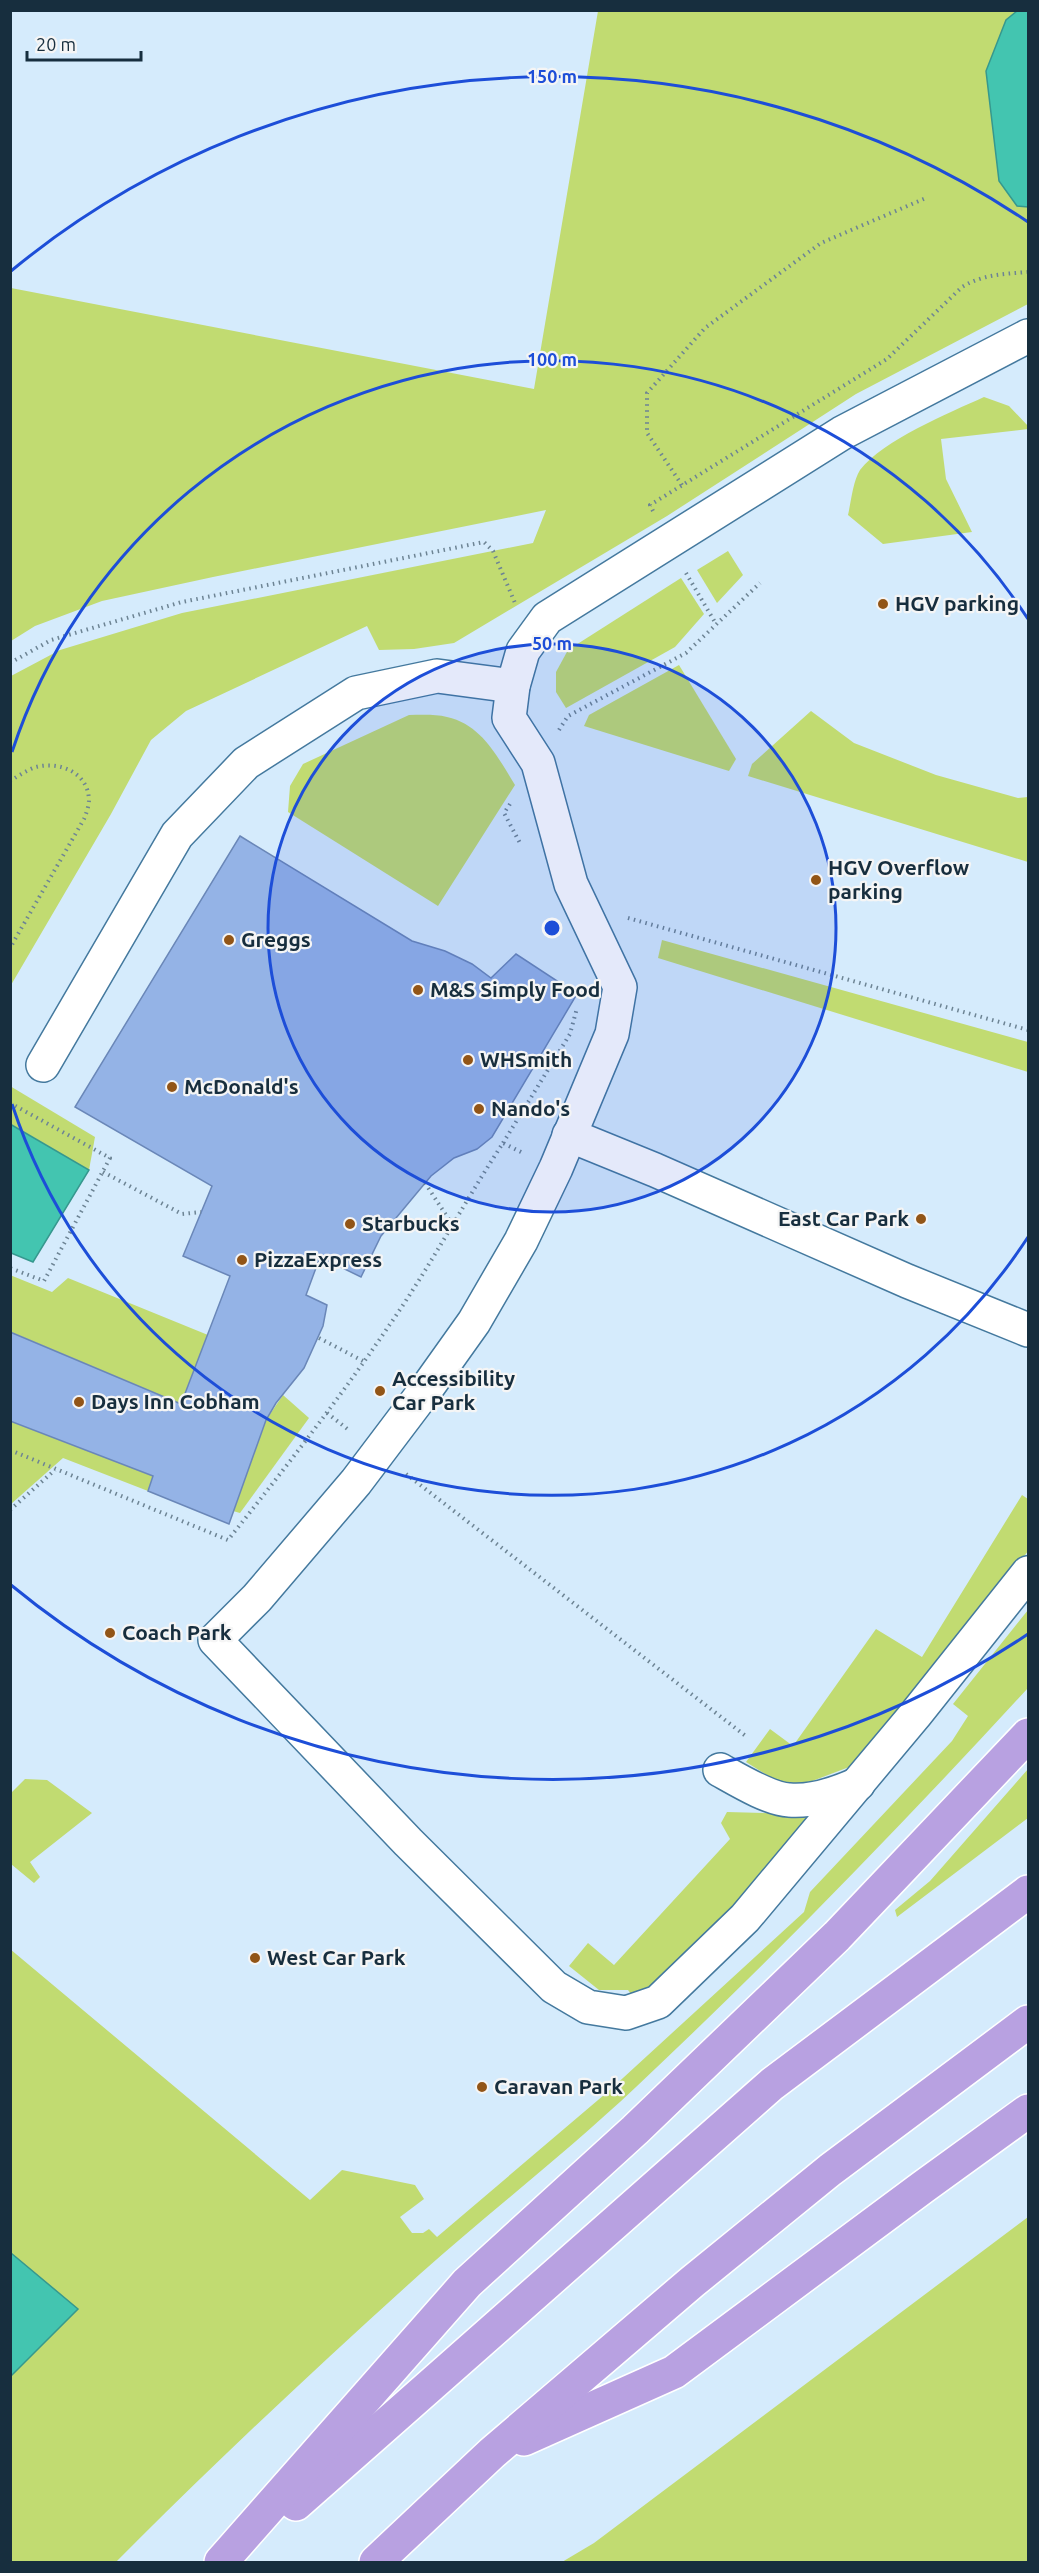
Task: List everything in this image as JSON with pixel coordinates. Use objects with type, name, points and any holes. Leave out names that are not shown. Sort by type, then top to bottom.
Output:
[{"type":"highway","points":[[221,2562],[467,2283],[635,2130],[837,1936],[1029,1735]]},
{"type":"highway","points":[[229,2562],[772,2084],[1029,1892]]},
{"type":"highway","points":[[376,2562],[492,2453],[683,2290],[830,2170],[1029,2022]]},
{"type":"highway","points":[[492,2453],[674,2372],[913,2194],[1029,2111]]},
{"type":"lane","points":[[1029,336],[842,433],[547,618],[523,651],[513,686],[509,718],[538,763],[571,884],[620,987],[612,1034],[521,1241],[474,1322],[379,1452],[306,1543],[257,1598],[215,1640],[447,1881],[554,1987],[588,2007],[626,2013],[658,2002],[745,1918],[858,1784],[1029,1573]]},
{"type":"lane","points":[[43,1065],[177,835],[246,763],[356,693],[437,676],[513,686]]},
{"type":"lane","points":[[569,1135],[960,1304],[1029,1330]]},
{"type":"lane","points":[[720,1770],[749,1787],[789,1800],[832,1795],[858,1784]]},
{"type":"path","points":[[682,485],[647,433],[647,393],[705,328],[821,243],[926,198]]},
{"type":"path","points":[[716,624],[668,542],[650,506],[886,359],[962,287],[975,279],[990,275],[1029,272]]},
{"type":"path","points":[[10,663],[51,640],[182,602],[484,542],[494,551],[515,603],[523,651]]},
{"type":"path","points":[[525,854],[504,813],[568,716],[686,652],[760,584]]},
{"type":"path","points":[[10,781],[34,768],[51,765],[71,769],[83,783],[89,800],[84,819],[10,948]]},
{"type":"path","points":[[580,905],[1029,1030]]},
{"type":"path","points":[[503,1143],[570,1034],[579,1001]]},
{"type":"path","points":[[10,1103],[110,1158],[44,1281],[10,1268]]},
{"type":"path","points":[[103,1172],[182,1214],[201,1212]]},
{"type":"path","points":[[425,1183],[452,1224]]},
{"type":"path","points":[[319,1338],[365,1362]]},
{"type":"path","points":[[327,1413],[747,1737]]},
{"type":"path","points":[[10,1510],[55,1470]]},
{"type":"shaded area","points":[[598,11],[1028,11],[1028,304],[856,394],[667,516],[454,643],[414,649],[379,650],[367,626],[186,711],[151,740],[111,814],[11,985],[11,676],[60,650],[182,613],[533,543],[546,510],[102,601],[35,626],[11,641],[11,288],[534,389]]},
{"type":"shaded area","points":[[1017,11],[1028,11],[1028,207],[1017,206],[999,181],[986,71],[1006,20]]},
{"type":"shaded area","points":[[984,397],[1009,406],[1028,426],[1028,429],[941,439],[946,479],[972,532],[883,544],[848,515],[858,475],[870,459],[918,428]]},
{"type":"shaded area","points":[[728,551],[743,575],[717,603],[697,570]]},
{"type":"shaded area","points":[[681,578],[704,614],[675,647],[566,708],[556,692],[556,672],[568,650]]},
{"type":"shaded area","points":[[679,665],[736,759],[729,771],[584,726],[589,715]]},
{"type":"shaded area","points":[[811,711],[854,743],[936,775],[1018,798],[1028,797],[1028,862],[748,776],[752,764]]},
{"type":"shaded area","points":[[409,715],[442,716],[470,727],[487,743],[515,785],[438,906],[288,812],[290,786],[303,764]]},
{"type":"shaded area","points":[[662,940],[1028,1042],[1028,1072],[658,958]]},
{"type":"shaded area","points":[[10,1086],[95,1137],[89,1170],[11,1124]]},
{"type":"shaded area","points":[[10,1124],[89,1170],[33,1262],[11,1253]]},
{"type":"shaded area","points":[[10,1275],[52,1292],[68,1278],[208,1335],[181,1404],[11,1332]]},
{"type":"shaded area","points":[[283,1395],[309,1418],[240,1513],[233,1511],[266,1420]]},
{"type":"shaded area","points":[[10,1421],[153,1476],[148,1491],[63,1458],[11,1504]]},
{"type":"shaded area","points":[[1022,1495],[1028,1499],[1028,1551],[939,1672],[857,1764],[807,1783],[786,1783],[775,1780],[746,1762],[770,1729],[793,1746],[876,1629],[922,1657]]},
{"type":"shaded area","points":[[1028,1610],[1028,1688],[836,1891],[636,2087],[381,2309],[228,2452],[116,2562],[11,2562],[11,2376],[77,2309],[11,2253],[10,1949],[310,2200],[342,2170],[415,2185],[424,2199],[400,2217],[412,2233],[423,2233],[429,2229],[437,2237],[611,2089],[804,1912],[810,1892],[952,1741],[968,1716],[953,1704]]},
{"type":"shaded area","points":[[1028,1769],[1028,1818],[897,1917],[895,1910],[930,1881]]},
{"type":"shaded area","points":[[25,1779],[47,1780],[92,1813],[30,1862],[40,1877],[34,1883],[11,1864],[11,1793]]},
{"type":"shaded area","points":[[727,1812],[807,1814],[815,1819],[782,1858],[653,1988],[631,1994],[628,1990],[599,1990],[569,1966],[588,1943],[614,1965],[730,1839],[721,1823]]},
{"type":"shaded area","points":[[1028,2217],[1028,2562],[562,2562],[594,2543]]},
{"type":"shaded area","points":[[11,2253],[78,2309],[11,2376]]},
{"type":"building","points":[[240,836],[412,941],[445,951],[472,964],[491,978],[516,954],[577,994],[492,1137],[477,1149],[454,1158],[431,1176],[381,1236],[361,1277],[320,1257],[306,1295],[327,1305],[323,1326],[304,1368],[276,1403],[266,1420],[229,1524],[148,1491],[153,1476],[10,1421],[10,1332],[181,1404],[230,1276],[183,1256],[212,1186],[75,1107]]},
{"type":"place","name":"HGV parking","points":[[883,604]]},
{"type":"place","name":"HGV Overflow parking","points":[[816,880]]},
{"type":"place","name":"Greggs","points":[[229,940]]},
{"type":"place","name":"M&S Simply Food","points":[[418,990]]},
{"type":"place","name":"WHSmith","points":[[468,1060]]},
{"type":"place","name":"McDonald's","points":[[172,1087]]},
{"type":"place","name":"Nando's","points":[[479,1109]]},
{"type":"place","name":"East Car Park","points":[[921,1219]]},
{"type":"place","name":"Starbucks","points":[[350,1224]]},
{"type":"place","name":"PizzaExpress","points":[[242,1260]]},
{"type":"place","name":"Accessibility Car Park","points":[[380,1391]]},
{"type":"place","name":"Days Inn Cobham","points":[[79,1402]]},
{"type":"place","name":"Coach Park","points":[[110,1633]]},
{"type":"place","name":"West Car Park","points":[[255,1958]]},
{"type":"place","name":"Caravan Park","points":[[482,2087]]}]
